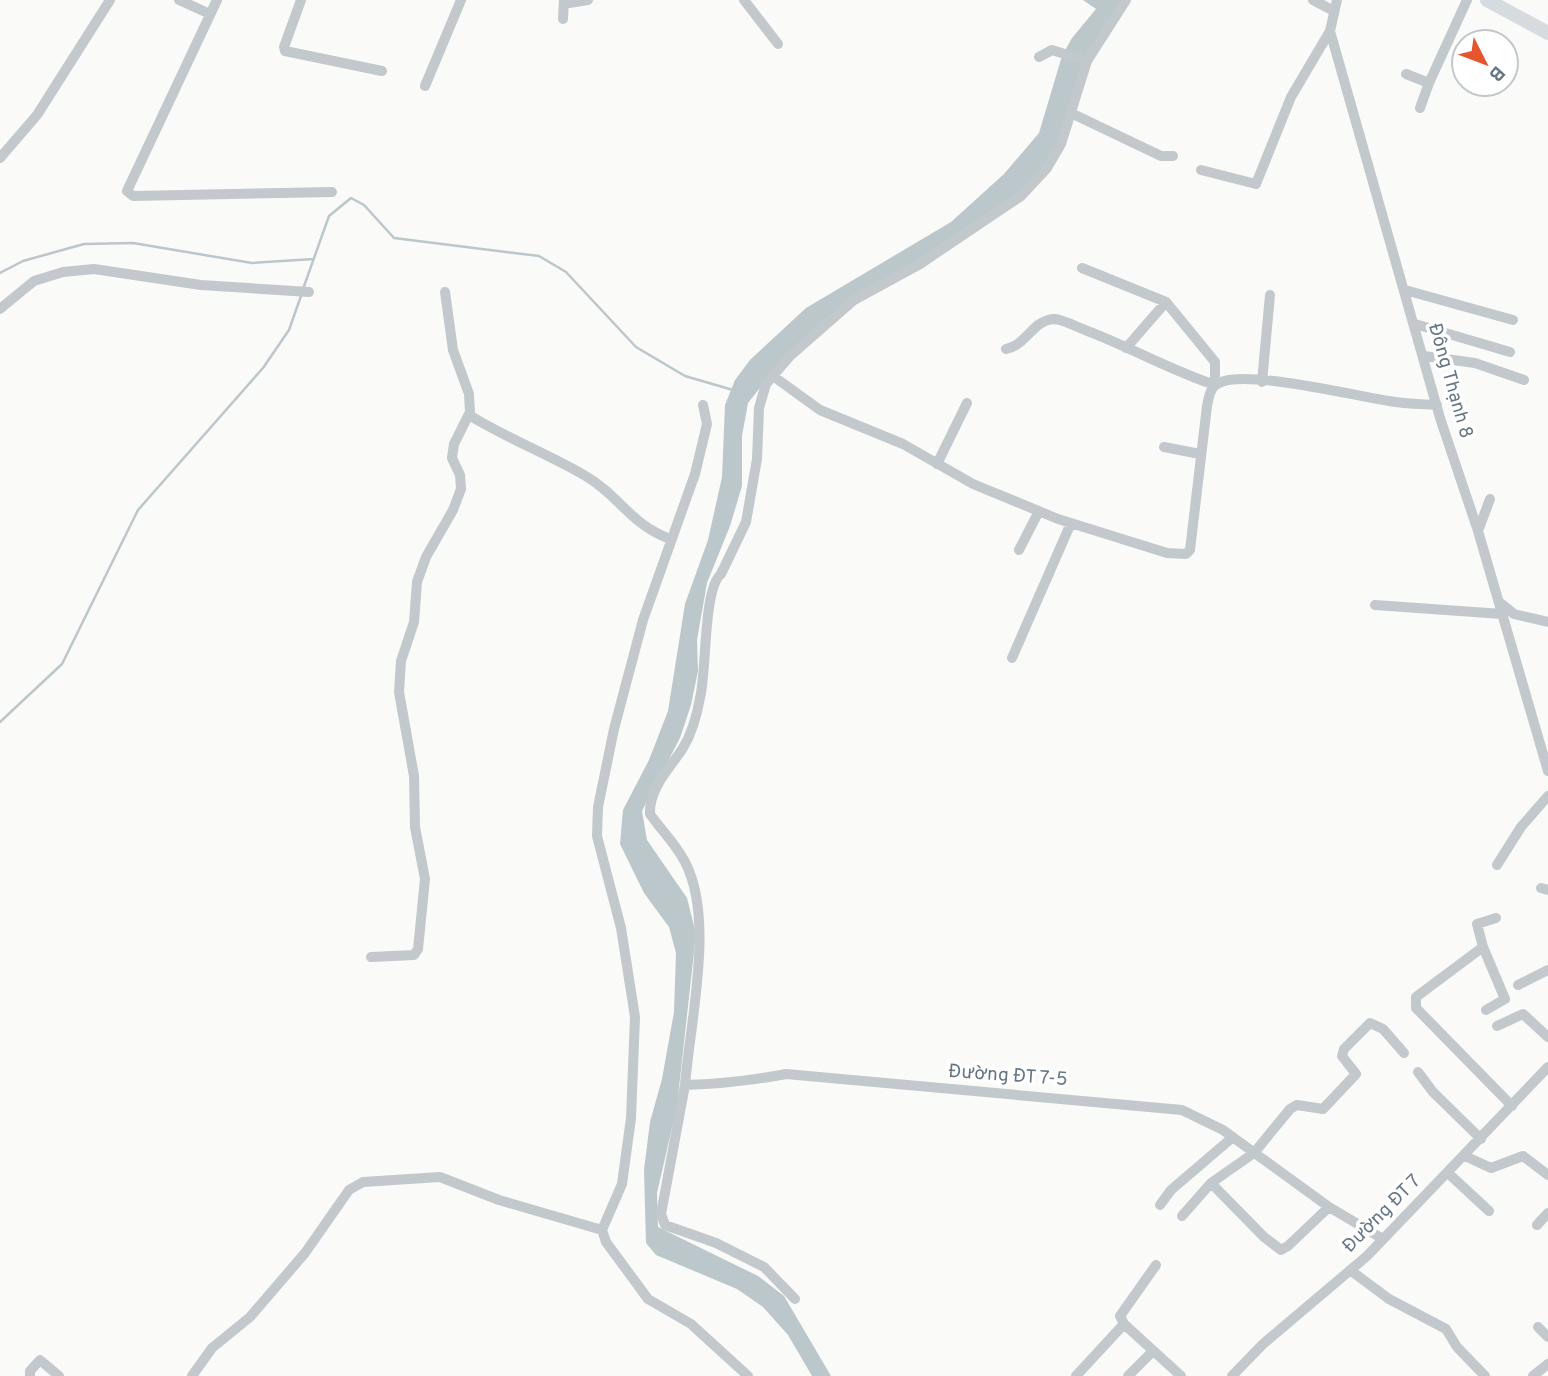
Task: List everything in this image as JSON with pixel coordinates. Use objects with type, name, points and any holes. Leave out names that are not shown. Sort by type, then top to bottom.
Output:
[{"type":"main road","points":[[1487,0],[1548,33]]},
{"type":"street","points":[[0,158],[37,115],[110,0]]},
{"type":"street","points":[[178,0],[210,14]]},
{"type":"street","points":[[216,0],[127,191],[133,196],[332,192]]},
{"type":"street","points":[[301,0],[284,47],[285,51],[382,71]]},
{"type":"street","points":[[425,86],[461,0]]},
{"type":"street","points":[[563,19],[566,0],[569,3],[588,0]]},
{"type":"street","points":[[744,0],[778,44]]},
{"type":"street","points":[[795,1299],[764,1267],[716,1243],[665,1225],[661,1214],[685,1085],[699,956],[695,903],[686,864],[650,814],[649,805],[663,775],[683,749],[695,720],[705,673],[708,599],[714,579],[721,573],[746,522],[757,459],[759,408],[765,384],[790,356],[854,300],[920,264],[1021,196],[1047,168],[1067,133],[1086,61],[1126,0]]},
{"type":"street","points":[[1312,0],[1334,11]]},
{"type":"street","name":"Đông Thạnh 8","points":[[1337,0],[1330,31],[1437,405],[1478,531],[1548,771]]},
{"type":"street","points":[[1420,108],[1466,0]]},
{"type":"street","points":[[1202,170],[1256,184],[1292,97],[1330,31]]},
{"type":"street","points":[[1039,57],[1052,50],[1086,61]]},
{"type":"street","points":[[1406,74],[1429,83]]},
{"type":"street","points":[[1073,114],[1161,156],[1173,156]]},
{"type":"street","points":[[773,376],[820,410],[903,444],[973,484],[1071,523],[1167,553],[1186,554],[1190,550],[1207,406],[1215,385],[1215,362],[1166,302],[1082,268]]},
{"type":"street","points":[[0,309],[34,281],[63,272],[94,269],[201,285],[309,292]]},
{"type":"street","points":[[1405,290],[1513,320]]},
{"type":"street","points":[[372,957],[414,955],[418,949],[425,879],[415,827],[414,776],[399,692],[401,661],[414,622],[417,582],[426,557],[448,521],[461,489],[460,475],[452,458],[453,444],[469,415],[469,394],[453,350],[444,292]]},
{"type":"street","points":[[1262,382],[1270,295]]},
{"type":"street","points":[[1126,348],[1166,302]]},
{"type":"street","points":[[1006,349],[1014,348],[1040,323],[1056,319],[1178,373],[1215,385],[1237,379],[1391,402],[1437,405]]},
{"type":"street","points":[[1415,324],[1510,352]]},
{"type":"street","points":[[1424,356],[1475,363],[1524,380]]},
{"type":"street","points":[[937,464],[967,403]]},
{"type":"street","points":[[703,405],[707,424],[695,474],[670,539],[640,632],[614,729],[598,807],[597,836],[621,928],[635,1017],[631,1118],[624,1172],[603,1230],[606,1241],[648,1299],[691,1324],[748,1376]]},
{"type":"street","points":[[469,415],[508,438],[586,476],[612,495],[642,527],[670,539]]},
{"type":"street","points":[[1164,447],[1200,454]]},
{"type":"street","points":[[1478,531],[1490,499]]},
{"type":"street","points":[[1019,550],[1039,511]]},
{"type":"street","points":[[1012,658],[1071,523]]},
{"type":"street","points":[[1499,602],[1514,614],[1548,622]]},
{"type":"street","points":[[1375,605],[1502,614]]},
{"type":"street","points":[[1497,866],[1521,827],[1548,796]]},
{"type":"street","points":[[1486,1010],[1505,999],[1483,947],[1477,924],[1496,918]]},
{"type":"street","points":[[1483,947],[1416,997],[1416,1008],[1512,1105]]},
{"type":"street","points":[[1518,985],[1548,970]]},
{"type":"street","points":[[1497,1026],[1523,1014],[1548,1037]]},
{"type":"street","points":[[1182,1216],[1211,1184],[1254,1153],[1290,1109],[1297,1105],[1323,1109],[1346,1086],[1356,1074],[1342,1056],[1344,1049],[1370,1023],[1383,1029],[1404,1053]]},
{"type":"street","name":"Đường ĐT 7","points":[[1232,1376],[1263,1345],[1383,1239],[1548,1067]]},
{"type":"street","points":[[1418,1072],[1433,1092],[1480,1139]]},
{"type":"street","name":"Đường ĐT 7-5","points":[[685,1085],[704,1087],[786,1074],[897,1086],[1153,1105],[1182,1110],[1233,1137],[1329,1207],[1383,1239]]},
{"type":"street","points":[[1160,1205],[1181,1182],[1233,1137]]},
{"type":"street","points":[[1465,1156],[1491,1168],[1523,1156],[1548,1175]]},
{"type":"street","points":[[1448,1173],[1489,1211]]},
{"type":"street","points":[[192,1376],[212,1348],[250,1317],[297,1262],[349,1190],[363,1182],[440,1177],[499,1200],[603,1230]]},
{"type":"street","points":[[1211,1184],[1264,1237],[1281,1250],[1329,1207]]},
{"type":"street","points":[[1536,1225],[1548,1213]]},
{"type":"street","points":[[1156,1265],[1120,1316],[1124,1324],[1181,1376]]},
{"type":"street","points":[[1350,1270],[1409,1311],[1446,1329],[1457,1347],[1485,1376]]},
{"type":"street","points":[[1076,1376],[1124,1324]]},
{"type":"street","points":[[1538,1327],[1548,1337]]},
{"type":"street","points":[[1128,1376],[1153,1351]]},
{"type":"street","points":[[30,1376],[30,1371],[40,1360],[59,1376]]},
{"type":"street","points":[[1533,1376],[1548,1364]]},
{"type":"shaded area","points":[[1083,0],[1130,0],[1092,45],[1065,134],[1029,186],[851,306],[771,374],[748,403],[742,436],[742,486],[730,526],[707,583],[697,640],[698,671],[691,705],[680,738],[642,811],[647,840],[687,898],[696,934],[677,1106],[657,1193],[658,1227],[758,1276],[784,1296],[831,1376],[812,1376],[788,1335],[763,1307],[737,1289],[656,1255],[646,1243],[644,1170],[650,1122],[662,1079],[674,1012],[676,953],[669,927],[644,893],[620,844],[623,810],[649,760],[668,711],[685,604],[708,540],[722,477],[725,405],[735,380],[750,360],[806,308],[951,222],[1004,174],[1039,133],[1062,56],[1072,38],[1096,9]]},
{"type":"waterway","points":[[303,289],[329,216],[351,198],[364,205],[394,238],[539,256],[566,272],[636,347],[685,376],[733,390]]},
{"type":"waterway","points":[[0,273],[23,261],[84,244],[133,243],[252,263],[314,259]]},
{"type":"waterway","points":[[0,722],[62,664],[138,510],[263,368],[289,330],[301,296]]}]
